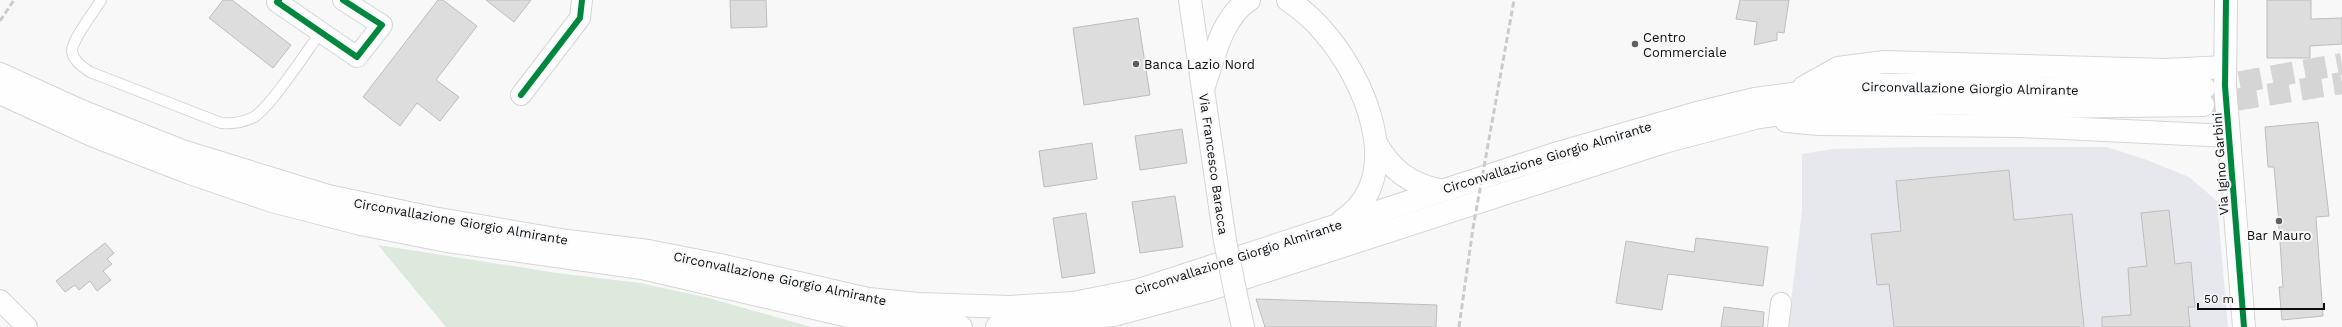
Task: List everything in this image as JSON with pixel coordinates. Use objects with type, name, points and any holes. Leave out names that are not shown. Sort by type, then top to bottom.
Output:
[{"type":"main road","name":"Via Francesco Baracca","points":[[1190,0],[1204,86],[1225,241],[1243,327]]},
{"type":"main road","points":[[1226,0],[1249,0]]},
{"type":"main road","points":[[1204,86],[1227,25],[1237,10],[1249,0]]},
{"type":"main road","points":[[1288,0],[1323,31],[1354,76],[1365,102],[1376,143],[1382,154],[1399,172],[1418,184],[1439,190]]},
{"type":"main road","name":"Via Igino Garbini","points":[[2226,0],[2225,67],[2228,136],[2244,327]]},
{"type":"main road","points":[[1792,93],[1838,68],[1884,62],[2165,70],[2225,67]]},
{"type":"main road","name":"Circonvallazione Giorgio Almirante","points":[[0,74],[81,112],[182,151],[267,179],[328,196],[433,218],[720,264],[868,299],[918,304],[1010,307],[1074,303],[1139,290],[1439,190],[1572,148],[1697,113],[1755,99],[1792,93],[1858,86],[1968,85],[2203,97],[2043,107],[1952,103],[1877,104],[1824,107],[1755,118],[1649,147],[1207,290],[1118,314],[1039,325],[997,327]]},
{"type":"main road","name":"Circonvallazione Giorgio Almirante","points":[[0,94],[94,136],[190,173],[272,201],[361,224],[447,241],[642,268],[712,283],[870,321],[961,327]]},
{"type":"main road","points":[[1755,118],[1819,124],[2021,126],[2228,136]]},
{"type":"main road","points":[[1328,228],[1350,215],[1367,196],[1375,175],[1376,143]]},
{"type":"main road","points":[[870,321],[894,327]]},
{"type":"street","points":[[279,0],[277,2],[357,57],[382,25],[343,0]]},
{"type":"street","points":[[521,95],[580,18],[582,0]]},
{"type":"street","points":[[0,300],[27,327]]},
{"type":"street","points":[[1778,327],[1781,303]]},
{"type":"lane","points":[[101,0],[75,43],[72,52],[76,62],[90,72],[221,123],[232,124],[254,116],[272,98],[321,32]]},
{"type":"shaded area","points":[[1919,147],[2107,147],[2147,160],[2189,177],[2217,201],[2228,327],[1788,327],[1802,211],[1802,154],[1833,149]]},
{"type":"green space","points":[[378,245],[557,273],[640,283],[709,298],[811,327],[446,327]]},
{"type":"building","points":[[223,0],[232,0],[291,45],[273,68],[209,18]]},
{"type":"building","points":[[438,0],[443,0],[477,26],[436,80],[459,97],[440,121],[417,103],[400,126],[363,97]]},
{"type":"building","points":[[486,0],[531,0],[514,22]]},
{"type":"building","points":[[730,0],[766,0],[767,27],[731,28]]},
{"type":"building","points":[[1740,0],[1789,0],[1784,33],[1777,32],[1777,40],[1754,45],[1757,22],[1736,19]]},
{"type":"building","points":[[2267,0],[2311,0],[2311,19],[2342,18],[2342,44],[2310,46],[2310,58],[2267,58]]},
{"type":"building","points":[[1138,18],[1150,95],[1084,105],[1073,28]]},
{"type":"building","points":[[2318,122],[2329,216],[2316,217],[2323,316],[2282,320],[2279,287],[2283,287],[2278,212],[2274,167],[2268,167],[2265,127]]},
{"type":"building","points":[[1182,129],[1187,163],[1140,170],[1135,136]]},
{"type":"building","points":[[1092,143],[1097,179],[1044,187],[1039,151]]},
{"type":"building","points":[[2009,170],[2014,220],[2072,214],[2084,327],[1894,327],[1889,284],[1877,285],[1871,234],[1901,231],[1896,181]]},
{"type":"building","points":[[1175,196],[1183,247],[1140,253],[1132,202]]},
{"type":"building","points":[[2169,210],[2175,264],[2191,262],[2195,307],[2188,307],[2190,327],[2102,327],[2102,317],[2131,315],[2128,268],[2147,266],[2141,213]]},
{"type":"building","points":[[1086,213],[1095,273],[1062,278],[1053,218]]},
{"type":"building","points":[[1696,238],[1768,247],[1763,286],[1668,274],[1662,310],[1616,303],[1626,241],[1694,252]]},
{"type":"building","points":[[105,243],[114,253],[107,259],[112,264],[103,271],[111,280],[97,291],[90,281],[79,290],[75,285],[65,292],[56,281]]},
{"type":"building","points":[[1256,299],[1437,305],[1436,327],[1265,327]]},
{"type":"building","points":[[1724,307],[1764,312],[1763,327],[1721,327]]},
{"type":"tunnel","points":[[2207,88],[2342,64]]},
{"type":"tunnel","points":[[2203,105],[2342,83]]},
{"type":"railway","points":[[0,21],[14,0]]},
{"type":"railway","points":[[1459,327],[1473,228],[1514,0]]},
{"type":"cycle path","points":[[279,0],[277,2],[357,57],[382,25],[343,0]]},
{"type":"cycle path","points":[[521,95],[580,18],[582,0]]},
{"type":"cycle path","points":[[2226,0],[2225,86],[2244,327]]},
{"type":"place","name":"Centro Commerciale","points":[[1635,44]]},
{"type":"place","name":"Banca Lazio Nord","points":[[1136,64]]},
{"type":"place","name":"Bar Mauro","points":[[2279,221]]}]
